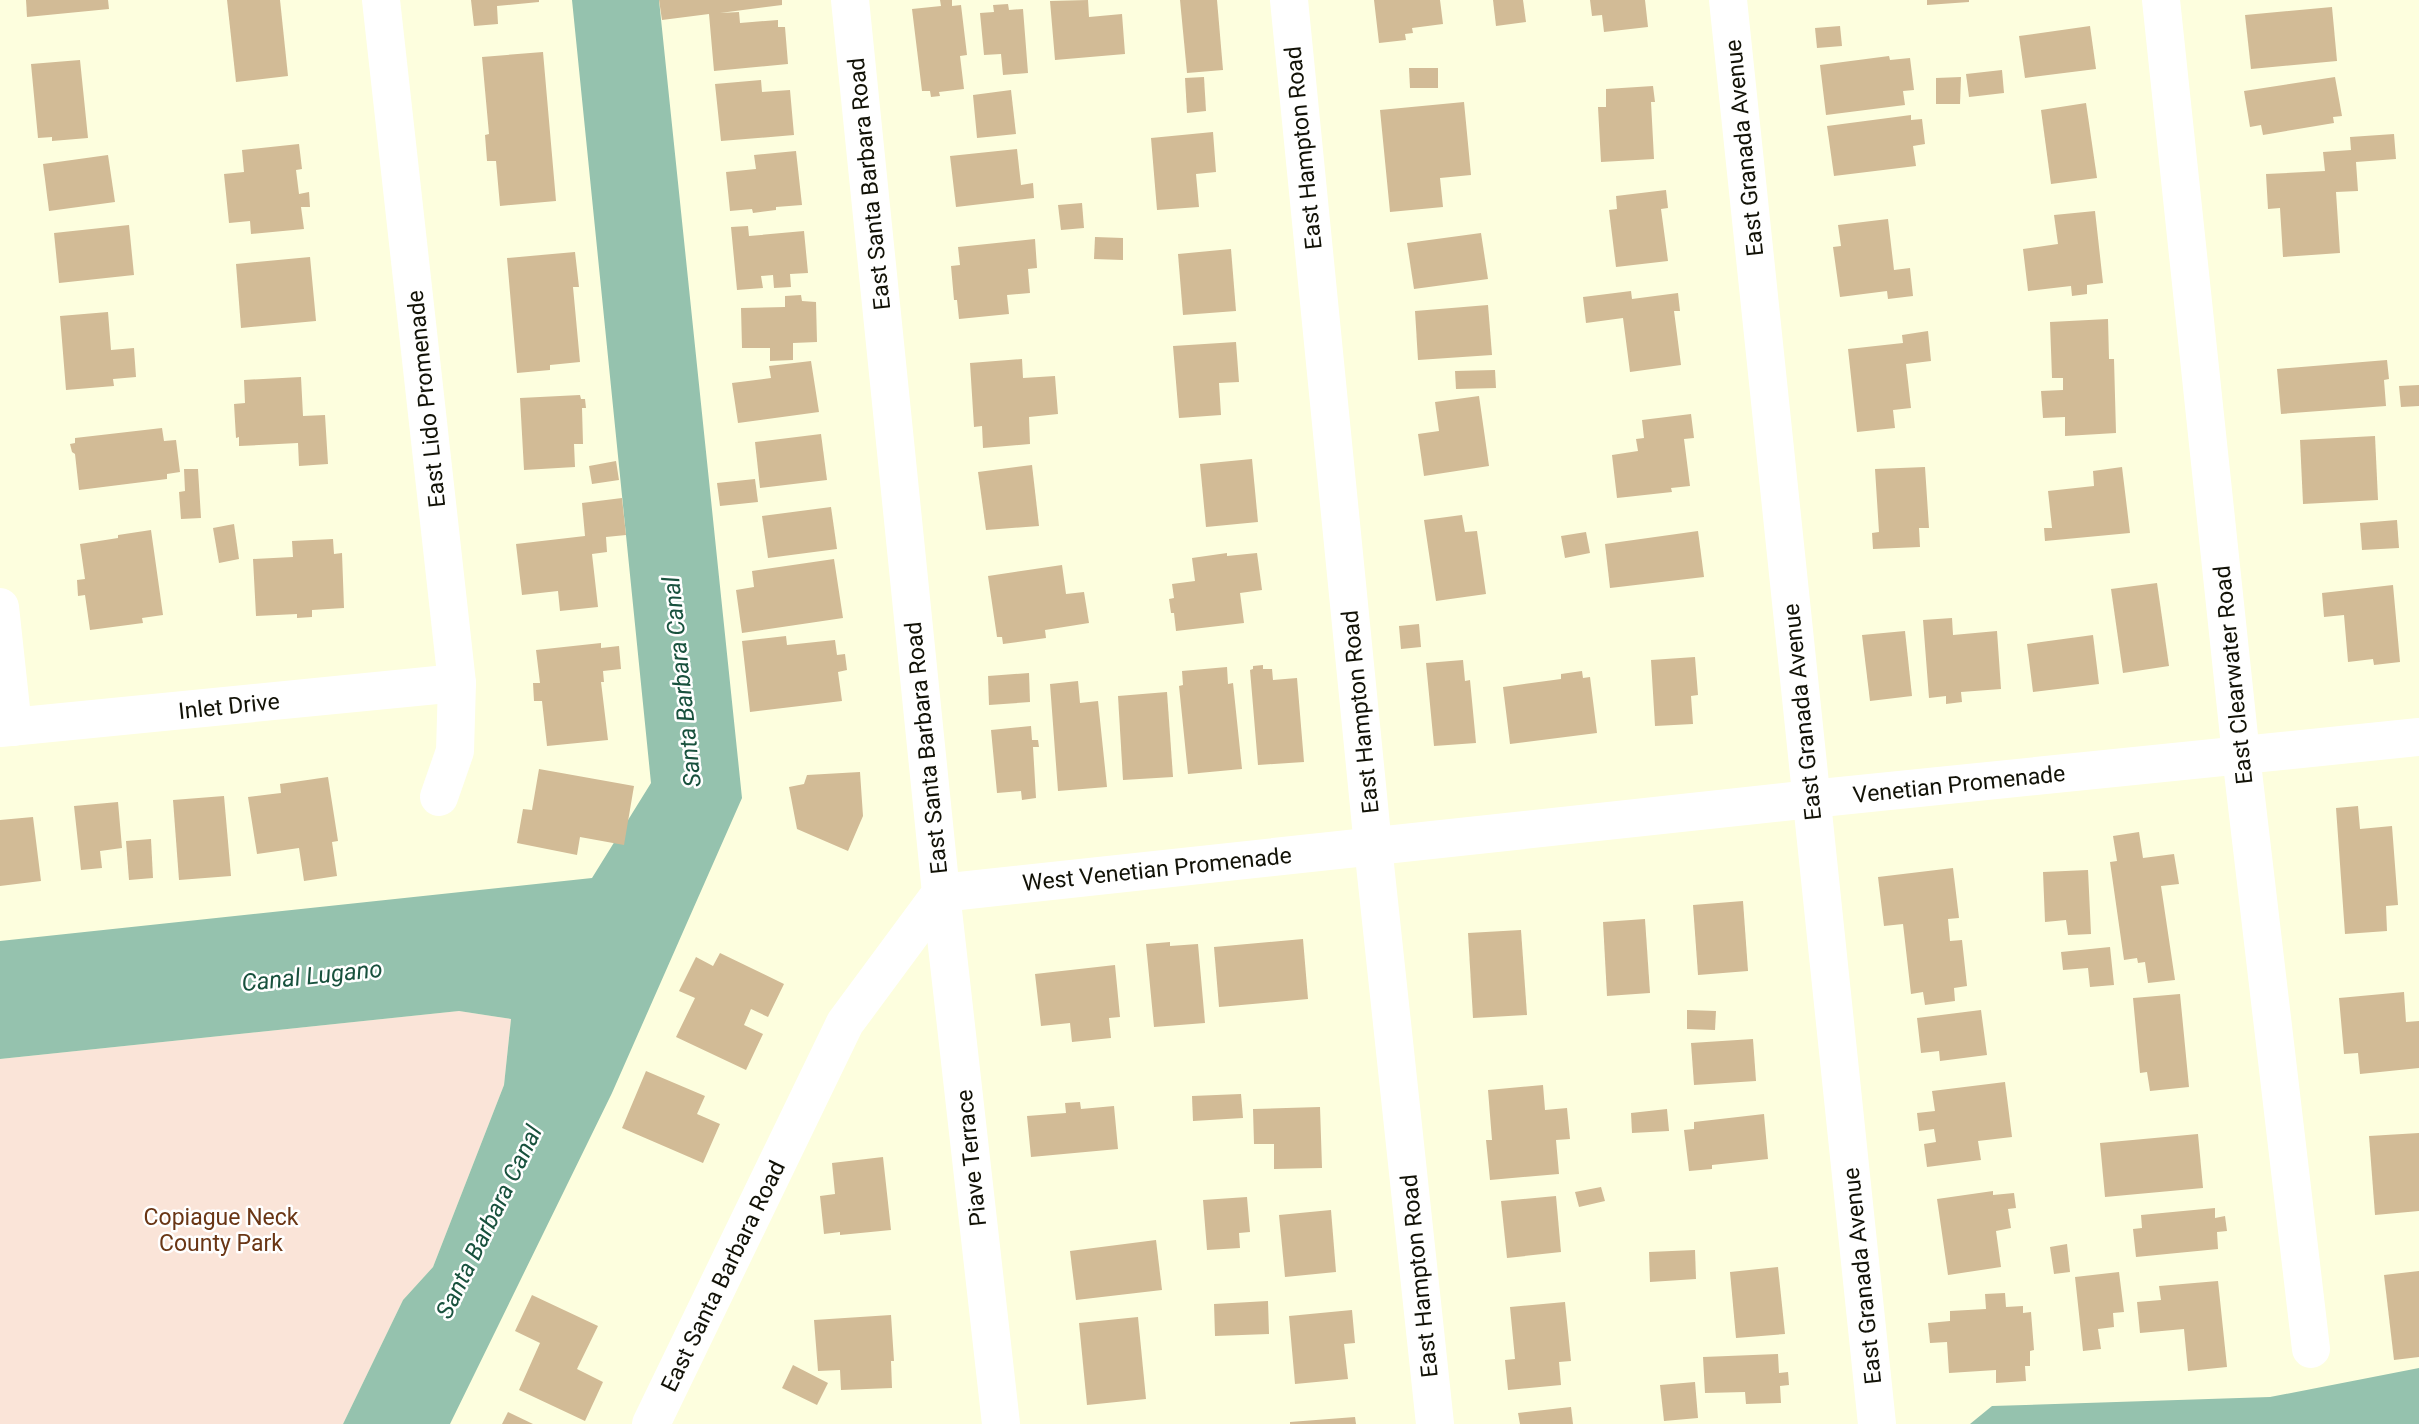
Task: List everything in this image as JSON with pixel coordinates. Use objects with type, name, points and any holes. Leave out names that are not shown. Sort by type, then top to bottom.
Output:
[{"type":"street","name":"East Lido Promenade","points":[[381,0],[457,683],[455,751],[439,797]]},
{"type":"street","name":"East Santa Barbara Road","points":[[651,1424],[845,1023],[941,892],[850,0]]},
{"type":"street","name":"East Hampton Road","points":[[1289,0],[1373,846],[1435,1424]]},
{"type":"street","name":"East Granada Avenue","points":[[1728,0],[1877,1424]]},
{"type":"street","name":"East Clearwater Road","points":[[2161,0],[2241,755],[2311,1349]]},
{"type":"street","points":[[0,607],[7,727]]},
{"type":"street","name":"Inlet Drive","points":[[7,727],[457,683]]},
{"type":"street","name":"Venetian Promenade","points":[[1373,846],[2419,737]]},
{"type":"street","name":"West Venetian Promenade","points":[[941,892],[1373,846]]},
{"type":"street","name":"Piave Terrace","points":[[941,892],[1000,1424]]},
{"type":"green space","name":"Copiague Neck County Park","points":[[459,1011],[511,1019],[504,1085],[433,1267],[403,1300],[343,1424],[0,1424],[0,1059]]},
{"type":"water","points":[[572,0],[659,0],[742,798],[612,1093],[450,1424],[343,1424],[403,1300],[433,1267],[504,1085],[511,1019],[459,1011],[0,1059],[0,941],[592,878],[651,783]]},
{"type":"water","points":[[2419,1368],[2419,1424],[1970,1424],[1992,1406],[2270,1397]]},
{"type":"building","points":[[26,0],[108,0],[109,9],[27,17]]},
{"type":"building","points":[[227,0],[280,0],[288,76],[236,82]]},
{"type":"building","points":[[471,0],[539,2],[497,6],[498,24],[474,26]]},
{"type":"building","points":[[659,0],[782,0],[782,5],[720,13],[739,12],[740,23],[778,20],[778,27],[785,27],[788,64],[714,71],[709,14],[662,20]]},
{"type":"building","points":[[940,0],[952,0],[952,6],[961,5],[967,55],[960,56],[964,89],[939,92],[940,96],[931,97],[930,91],[922,91],[912,9],[941,6]]},
{"type":"building","points":[[1088,0],[1089,17],[1122,14],[1125,54],[1055,60],[1050,1]]},
{"type":"building","points":[[1180,0],[1217,0],[1223,70],[1187,73]]},
{"type":"building","points":[[1374,0],[1440,0],[1443,24],[1412,28],[1413,33],[1405,34],[1406,40],[1379,43]]},
{"type":"building","points":[[1493,0],[1523,0],[1526,22],[1496,26]]},
{"type":"building","points":[[1590,0],[1645,0],[1648,27],[1604,32],[1602,15],[1592,16]]},
{"type":"building","points":[[1927,0],[1969,0],[1969,2],[1927,5]]},
{"type":"building","points":[[1008,4],[1009,10],[1023,9],[1028,73],[1003,75],[1001,54],[984,55],[980,13],[994,12],[993,5]]},
{"type":"building","points":[[2332,7],[2337,61],[2251,69],[2245,15]]},
{"type":"building","points":[[1840,26],[1842,46],[1817,48],[1815,28]]},
{"type":"building","points":[[2090,26],[2096,69],[2025,78],[2019,36]]},
{"type":"building","points":[[543,52],[556,201],[500,206],[496,161],[487,161],[485,135],[489,134],[482,57]]},
{"type":"building","points":[[1889,56],[1890,60],[1910,58],[1914,90],[1903,91],[1905,105],[1826,115],[1820,65]]},
{"type":"building","points":[[80,60],[88,138],[52,141],[52,137],[38,138],[31,64]]},
{"type":"building","points":[[1409,68],[1438,68],[1438,88],[1410,88]]},
{"type":"building","points":[[2002,70],[2004,93],[1969,97],[1966,74]]},
{"type":"building","points":[[1204,77],[1206,111],[1187,113],[1185,78]]},
{"type":"building","points":[[1961,77],[1960,104],[1936,104],[1936,78]]},
{"type":"building","points":[[2335,77],[2342,116],[2333,117],[2334,123],[2263,135],[2261,125],[2250,127],[2244,91]]},
{"type":"building","points":[[761,80],[762,92],[790,90],[794,135],[721,141],[715,84]]},
{"type":"building","points":[[1653,86],[1655,102],[1651,102],[1654,159],[1601,162],[1598,107],[1606,107],[1606,89]]},
{"type":"building","points":[[1011,90],[1016,134],[977,138],[973,95]]},
{"type":"building","points":[[1464,102],[1471,175],[1440,178],[1443,207],[1390,212],[1380,110]]},
{"type":"building","points":[[2086,103],[2097,178],[2051,184],[2041,110]]},
{"type":"building","points":[[1911,115],[1911,120],[1922,119],[1925,144],[1913,146],[1916,166],[1834,176],[1827,126]]},
{"type":"building","points":[[1213,132],[1216,172],[1196,174],[1199,207],[1157,210],[1151,138]]},
{"type":"building","points":[[2394,134],[2396,159],[2356,162],[2358,191],[2336,192],[2340,253],[2283,257],[2280,208],[2268,209],[2266,174],[2325,171],[2323,152],[2351,150],[2350,137]]},
{"type":"building","points":[[299,144],[302,169],[296,170],[299,194],[309,192],[310,207],[301,207],[304,229],[251,234],[250,221],[229,223],[224,174],[244,172],[242,150]]},
{"type":"building","points":[[1017,149],[1021,185],[1033,183],[1034,198],[956,207],[950,156]]},
{"type":"building","points":[[796,151],[802,205],[776,207],[776,210],[753,213],[752,209],[730,211],[726,172],[756,169],[754,155]]},
{"type":"building","points":[[108,155],[115,202],[49,211],[43,164]]},
{"type":"building","points":[[1666,190],[1668,208],[1661,209],[1668,261],[1616,267],[1609,210],[1617,209],[1616,196]]},
{"type":"building","points":[[1082,203],[1084,228],[1061,230],[1058,205]]},
{"type":"building","points":[[2095,211],[2103,283],[2087,285],[2087,294],[2072,296],[2071,286],[2028,291],[2023,249],[2058,244],[2054,215]]},
{"type":"building","points":[[1888,219],[1894,270],[1910,268],[1913,296],[1888,299],[1887,291],[1840,297],[1833,247],[1841,246],[1838,225]]},
{"type":"building","points":[[129,225],[134,275],[59,283],[54,233]]},
{"type":"building","points":[[748,226],[749,236],[804,231],[808,273],[790,274],[791,287],[774,288],[773,275],[761,276],[763,288],[737,290],[731,227]]},
{"type":"building","points":[[1481,233],[1488,279],[1414,289],[1407,243]]},
{"type":"building","points":[[1095,237],[1123,238],[1123,260],[1094,259]]},
{"type":"building","points":[[1035,239],[1037,268],[1028,269],[1030,293],[1007,295],[1009,314],[959,319],[957,300],[954,300],[951,266],[960,265],[958,247]]},
{"type":"building","points":[[1231,249],[1236,311],[1183,315],[1178,254]]},
{"type":"building","points":[[575,252],[579,287],[573,287],[580,362],[550,365],[550,370],[517,373],[507,258]]},
{"type":"building","points":[[310,257],[316,321],[241,328],[236,264]]},
{"type":"building","points":[[1631,291],[1632,299],[1678,293],[1680,311],[1674,311],[1681,365],[1630,372],[1623,318],[1586,323],[1583,297]]},
{"type":"building","points":[[801,295],[802,301],[816,302],[817,342],[793,343],[793,360],[770,361],[770,348],[742,348],[741,308],[785,307],[785,296]]},
{"type":"building","points":[[1488,305],[1492,355],[1418,360],[1415,311]]},
{"type":"building","points":[[108,312],[111,350],[134,348],[136,377],[113,379],[114,386],[66,390],[60,316]]},
{"type":"building","points":[[2108,319],[2109,359],[2114,359],[2116,433],[2065,436],[2065,417],[2043,418],[2041,391],[2063,390],[2063,378],[2052,378],[2050,322]]},
{"type":"building","points":[[1928,331],[1931,361],[1906,364],[1911,408],[1893,410],[1895,428],[1857,432],[1848,349],[1903,343],[1902,335]]},
{"type":"building","points":[[1236,342],[1239,382],[1219,383],[1221,415],[1179,418],[1173,346]]},
{"type":"building","points":[[1022,359],[1023,378],[1055,376],[1058,414],[1029,417],[1030,444],[983,448],[982,426],[974,427],[970,363]]},
{"type":"building","points":[[2387,360],[2389,379],[2384,380],[2386,406],[2281,414],[2277,369]]},
{"type":"building","points":[[811,361],[819,412],[738,423],[732,383],[771,378],[769,366]]},
{"type":"building","points":[[1495,370],[1496,388],[1456,389],[1455,371]]},
{"type":"building","points":[[301,377],[303,416],[325,415],[328,464],[299,466],[298,443],[239,446],[234,404],[245,403],[244,380]]},
{"type":"building","points":[[2419,385],[2419,406],[2401,407],[2399,386]]},
{"type":"building","points":[[580,395],[581,399],[585,399],[586,408],[582,408],[583,444],[574,444],[575,467],[524,470],[520,398]]},
{"type":"building","points":[[1479,396],[1489,466],[1424,476],[1418,434],[1439,431],[1435,402]]},
{"type":"building","points":[[1691,414],[1694,438],[1684,439],[1690,486],[1671,488],[1672,492],[1617,498],[1612,455],[1638,451],[1636,439],[1644,438],[1642,420]]},
{"type":"building","points":[[162,428],[164,441],[176,440],[180,472],[167,474],[167,479],[79,490],[75,454],[70,444],[75,443],[75,438]]},
{"type":"building","points":[[821,434],[827,480],[760,488],[755,442]]},
{"type":"building","points":[[2375,436],[2378,500],[2303,504],[2300,440]]},
{"type":"building","points":[[1252,459],[1258,522],[1206,527],[1200,464]]},
{"type":"building","points":[[616,461],[619,480],[592,484],[589,466]]},
{"type":"building","points":[[1032,465],[1039,526],[986,530],[978,472]]},
{"type":"building","points":[[1925,467],[1929,528],[1919,528],[1920,547],[1873,549],[1872,533],[1879,532],[1875,469]]},
{"type":"building","points":[[2122,467],[2130,533],[2045,541],[2044,528],[2052,528],[2048,491],[2094,486],[2093,471]]},
{"type":"building","points":[[184,469],[198,469],[201,518],[181,519],[179,492],[185,491]]},
{"type":"building","points":[[755,479],[758,502],[720,506],[717,483]]},
{"type":"building","points":[[622,498],[626,535],[606,537],[607,552],[592,554],[598,607],[560,611],[558,591],[522,595],[516,544],[585,536],[582,503]]},
{"type":"building","points":[[831,507],[837,549],[768,558],[762,516]]},
{"type":"building","points":[[1462,515],[1465,532],[1477,531],[1486,594],[1436,601],[1424,520]]},
{"type":"building","points":[[2397,520],[2399,548],[2362,550],[2360,523]]},
{"type":"building","points":[[234,524],[239,559],[219,563],[213,528]]},
{"type":"building","points":[[151,530],[163,615],[142,618],[143,623],[90,630],[85,595],[78,596],[77,580],[85,579],[80,544]]},
{"type":"building","points":[[1698,531],[1704,577],[1610,588],[1605,544]]},
{"type":"building","points":[[1586,532],[1590,553],[1565,558],[1561,536]]},
{"type":"building","points":[[333,539],[334,554],[342,553],[344,608],[312,610],[312,617],[297,618],[297,614],[256,616],[253,559],[293,557],[292,541]]},
{"type":"building","points":[[1227,553],[1227,556],[1257,553],[1262,590],[1240,593],[1244,623],[1176,631],[1169,599],[1174,598],[1172,584],[1195,581],[1192,558]]},
{"type":"building","points":[[834,559],[843,618],[742,633],[736,590],[754,587],[752,571]]},
{"type":"building","points":[[1062,565],[1066,594],[1084,592],[1089,623],[1045,630],[1046,638],[1003,644],[1002,637],[997,637],[988,576]]},
{"type":"building","points":[[2157,583],[2169,666],[2123,673],[2111,589]]},
{"type":"building","points":[[2393,585],[2400,662],[2374,665],[2373,659],[2348,662],[2344,615],[2324,617],[2322,593]]},
{"type":"building","points":[[1952,618],[1953,635],[1997,631],[2001,689],[1961,692],[1962,702],[1946,704],[1946,696],[1929,698],[1923,620]]},
{"type":"building","points":[[1419,624],[1421,647],[1401,649],[1399,626]]},
{"type":"building","points":[[1905,631],[1912,696],[1870,701],[1862,635]]},
{"type":"building","points":[[2093,635],[2099,684],[2033,692],[2027,644]]},
{"type":"building","points":[[786,636],[787,645],[835,640],[837,655],[845,654],[847,670],[838,672],[842,701],[750,712],[742,641]]},
{"type":"building","points":[[601,643],[601,648],[619,646],[621,669],[603,671],[604,682],[601,682],[608,740],[547,746],[542,701],[534,701],[533,683],[540,683],[536,650]]},
{"type":"building","points":[[1695,657],[1698,695],[1691,696],[1693,724],[1655,726],[1651,660]]},
{"type":"building","points":[[1463,660],[1465,681],[1470,680],[1476,743],[1434,746],[1426,663]]},
{"type":"building","points":[[1263,665],[1263,669],[1272,669],[1273,680],[1297,678],[1304,762],[1258,765],[1250,670],[1253,666]]},
{"type":"building","points":[[1227,667],[1228,684],[1233,683],[1242,769],[1188,774],[1179,686],[1183,685],[1182,671]]},
{"type":"building","points":[[1582,671],[1583,678],[1590,677],[1597,733],[1510,744],[1503,687],[1561,679],[1561,674]]},
{"type":"building","points":[[1029,673],[1030,702],[989,705],[988,676]]},
{"type":"building","points":[[1078,681],[1080,703],[1098,701],[1107,787],[1058,791],[1050,684]]},
{"type":"building","points":[[1167,692],[1173,777],[1123,780],[1118,696]]},
{"type":"building","points":[[1031,726],[1032,740],[1038,740],[1039,747],[1033,747],[1036,798],[1022,800],[1021,791],[997,793],[991,730]]},
{"type":"building","points":[[539,769],[634,786],[624,845],[580,837],[577,855],[517,843],[523,809],[532,810]]},
{"type":"building","points":[[860,772],[863,816],[848,851],[797,829],[789,787],[804,784],[807,775]]},
{"type":"building","points":[[328,777],[338,841],[332,842],[337,876],[304,881],[299,848],[257,854],[248,797],[281,793],[280,784]]},
{"type":"building","points":[[224,796],[231,876],[179,880],[173,800]]},
{"type":"building","points":[[118,802],[122,848],[100,851],[102,868],[81,870],[74,806]]},
{"type":"building","points":[[2358,806],[2360,829],[2392,826],[2398,905],[2386,906],[2387,931],[2345,934],[2336,808]]},
{"type":"building","points":[[33,817],[41,881],[0,886],[0,820]]},
{"type":"building","points":[[2139,832],[2143,858],[2174,854],[2179,884],[2161,886],[2175,980],[2148,983],[2145,962],[2138,963],[2137,958],[2124,960],[2110,862],[2117,861],[2113,836]]},
{"type":"building","points":[[151,839],[153,878],[129,880],[126,841]]},
{"type":"building","points":[[1953,868],[1959,918],[1948,919],[1950,941],[1962,940],[1967,986],[1954,988],[1955,1001],[1925,1005],[1923,992],[1911,994],[1903,924],[1884,926],[1878,877]]},
{"type":"building","points":[[2088,870],[2091,934],[2068,935],[2066,920],[2045,922],[2043,872]]},
{"type":"building","points":[[1743,901],[1748,971],[1698,975],[1693,905]]},
{"type":"building","points":[[1645,919],[1650,993],[1607,996],[1603,922]]},
{"type":"building","points":[[1521,930],[1527,1015],[1473,1018],[1468,933]]},
{"type":"building","points":[[1303,939],[1308,999],[1219,1007],[1214,947]]},
{"type":"building","points":[[1170,942],[1170,946],[1198,944],[1205,1023],[1154,1027],[1146,944]]},
{"type":"building","points":[[2110,947],[2114,985],[2090,987],[2088,968],[2063,970],[2061,952]]},
{"type":"building","points":[[720,953],[784,984],[768,1017],[751,1009],[744,1025],[763,1034],[746,1070],[676,1037],[695,998],[679,991],[696,957],[713,966]]},
{"type":"building","points":[[1115,965],[1120,1017],[1109,1018],[1111,1038],[1072,1042],[1070,1023],[1041,1026],[1035,974]]},
{"type":"building","points":[[2404,992],[2406,1022],[2419,1021],[2419,1068],[2360,1074],[2358,1053],[2344,1054],[2339,998]]},
{"type":"building","points":[[2180,994],[2189,1087],[2150,1091],[2147,1072],[2140,1073],[2133,998]]},
{"type":"building","points":[[1687,1010],[1716,1011],[1715,1030],[1687,1029]]},
{"type":"building","points":[[1981,1010],[1987,1055],[1940,1061],[1939,1051],[1921,1053],[1917,1018]]},
{"type":"building","points":[[1753,1039],[1756,1081],[1694,1085],[1691,1043]]},
{"type":"building","points":[[646,1071],[705,1096],[697,1114],[720,1124],[703,1163],[622,1128]]},
{"type":"building","points":[[2005,1082],[2012,1137],[1978,1141],[1981,1160],[1927,1167],[1924,1144],[1936,1142],[1934,1129],[1919,1131],[1917,1113],[1935,1111],[1932,1091]]},
{"type":"building","points":[[1543,1085],[1545,1110],[1567,1108],[1570,1139],[1556,1140],[1559,1174],[1490,1180],[1486,1140],[1492,1140],[1488,1090]]},
{"type":"building","points":[[1241,1094],[1243,1118],[1193,1121],[1192,1096]]},
{"type":"building","points":[[1080,1102],[1081,1109],[1114,1106],[1118,1149],[1031,1157],[1027,1116],[1066,1113],[1065,1103]]},
{"type":"building","points":[[1320,1107],[1322,1168],[1274,1169],[1274,1144],[1254,1144],[1253,1109]]},
{"type":"building","points":[[1667,1109],[1669,1131],[1632,1133],[1631,1113]]},
{"type":"building","points":[[1764,1114],[1768,1159],[1712,1165],[1712,1169],[1689,1171],[1684,1130],[1694,1129],[1694,1122]]},
{"type":"building","points":[[2419,1133],[2419,1211],[2375,1215],[2369,1136]]},
{"type":"building","points":[[2198,1134],[2203,1188],[2105,1197],[2100,1143]]},
{"type":"building","points":[[883,1157],[891,1230],[824,1234],[820,1196],[835,1194],[832,1163]]},
{"type":"building","points":[[1601,1187],[1605,1201],[1579,1207],[1575,1192]]},
{"type":"building","points":[[1993,1191],[1993,1195],[2014,1193],[2016,1208],[2008,1209],[2011,1228],[1996,1231],[2001,1267],[1948,1275],[1937,1199]]},
{"type":"building","points":[[1556,1196],[1561,1252],[1507,1258],[1501,1201]]},
{"type":"building","points":[[1247,1197],[1250,1232],[1239,1233],[1240,1248],[1207,1250],[1203,1200]]},
{"type":"building","points":[[2215,1208],[2215,1218],[2225,1216],[2227,1231],[2217,1232],[2218,1249],[2136,1257],[2133,1229],[2142,1228],[2141,1215]]},
{"type":"building","points":[[1331,1210],[1336,1272],[1285,1277],[1279,1215]]},
{"type":"building","points":[[1156,1240],[1162,1290],[1076,1300],[1070,1251]]},
{"type":"building","points":[[2067,1244],[2070,1272],[2054,1274],[2050,1247]]},
{"type":"building","points":[[1695,1250],[1696,1279],[1650,1282],[1649,1252]]},
{"type":"building","points":[[1778,1267],[1785,1334],[1736,1338],[1730,1272]]},
{"type":"building","points":[[2419,1271],[2419,1357],[2394,1360],[2384,1275]]},
{"type":"building","points":[[2119,1272],[2124,1312],[2113,1313],[2114,1327],[2098,1329],[2101,1349],[2083,1351],[2075,1277]]},
{"type":"building","points":[[2218,1281],[2227,1367],[2188,1371],[2184,1329],[2140,1333],[2137,1302],[2161,1300],[2159,1286]]},
{"type":"building","points":[[2005,1293],[2006,1307],[2023,1306],[2023,1313],[2031,1312],[2034,1350],[2030,1351],[2030,1366],[2025,1366],[2026,1381],[1996,1383],[1996,1370],[1949,1373],[1947,1342],[1930,1343],[1928,1323],[1950,1321],[1950,1311],[1986,1309],[1985,1294]]},
{"type":"building","points":[[532,1295],[598,1326],[577,1369],[603,1382],[585,1421],[519,1390],[540,1343],[515,1331]]},
{"type":"building","points":[[1268,1301],[1269,1334],[1215,1336],[1214,1304]]},
{"type":"building","points":[[1565,1302],[1571,1361],[1559,1362],[1561,1385],[1508,1390],[1505,1360],[1515,1359],[1510,1307]]},
{"type":"building","points":[[1352,1310],[1355,1343],[1344,1344],[1348,1379],[1295,1384],[1289,1316]]},
{"type":"building","points":[[891,1315],[894,1361],[891,1361],[892,1388],[841,1390],[840,1370],[818,1371],[814,1320]]},
{"type":"building","points":[[1138,1317],[1146,1399],[1087,1405],[1079,1323]]},
{"type":"building","points":[[1778,1354],[1779,1373],[1788,1372],[1789,1385],[1780,1386],[1781,1403],[1746,1404],[1745,1392],[1705,1393],[1703,1357]]},
{"type":"building","points":[[793,1365],[828,1383],[817,1405],[782,1388]]},
{"type":"building","points":[[1695,1382],[1698,1418],[1664,1421],[1660,1385]]},
{"type":"building","points":[[1571,1407],[1573,1424],[1520,1424],[1518,1413]]},
{"type":"building","points":[[508,1412],[533,1424],[502,1424]]},
{"type":"building","points":[[1355,1417],[1356,1424],[1290,1424],[1290,1422]]},
{"type":"water label","name":"Santa Barbara Canal","points":[[682,682]]},
{"type":"water label","name":"Canal Lugano","points":[[312,976]]},
{"type":"water label","name":"Santa Barbara Canal","points":[[489,1222]]}]
